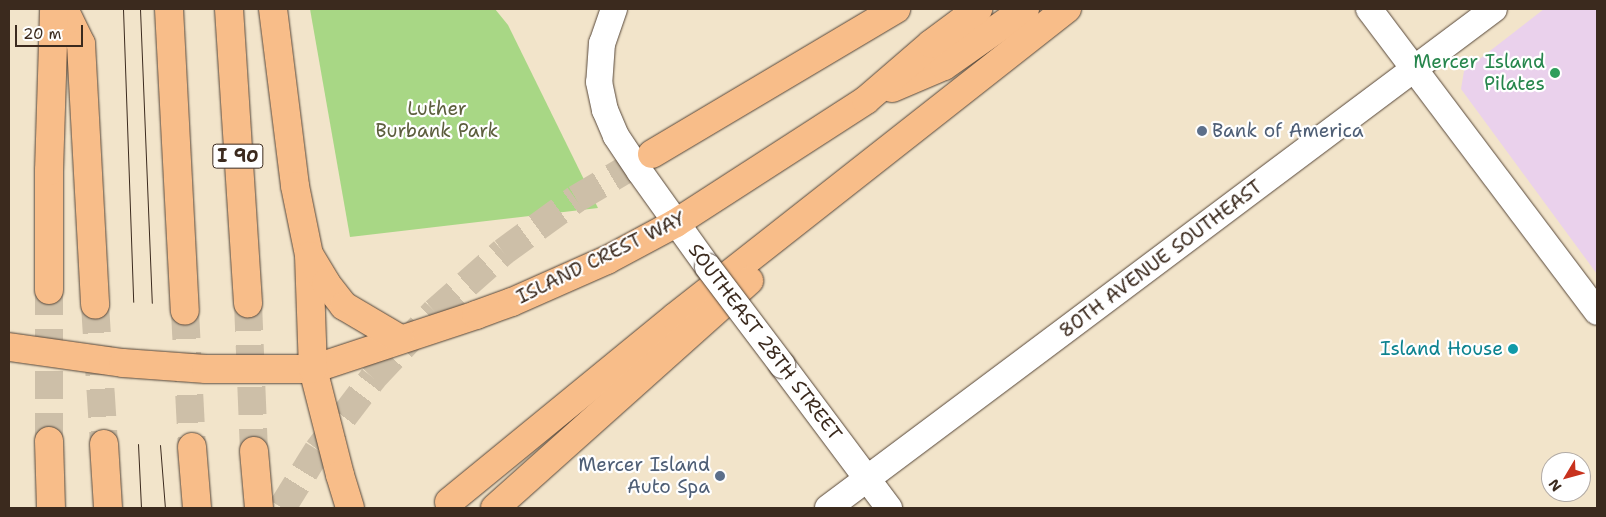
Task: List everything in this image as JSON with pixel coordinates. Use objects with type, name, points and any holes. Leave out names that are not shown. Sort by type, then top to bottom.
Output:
[{"type":"main road","points":[[49,290],[49,171],[54,9]]},
{"type":"main road","points":[[64,9],[81,44],[96,305]]},
{"type":"main road","points":[[169,9],[185,311]]},
{"type":"main road","name":"I 90","points":[[229,9],[248,303]]},
{"type":"main road","points":[[273,9],[294,186],[309,255],[313,369],[350,508]]},
{"type":"main road","points":[[652,154],[896,9]]},
{"type":"main road","name":"ISLAND CREST WAY","points":[[9,347],[123,363],[206,368],[313,369],[512,302],[607,260],[676,224],[866,100],[930,44],[978,9]]},
{"type":"main road","name":"ISLAND CREST WAY","points":[[866,100],[944,66],[1025,9]]},
{"type":"main road","points":[[449,502],[675,317],[1067,9]]},
{"type":"main road","points":[[496,508],[922,124]]},
{"type":"main road","points":[[309,255],[326,283],[344,306],[362,319],[400,339]]},
{"type":"main road","points":[[49,441],[51,508]]},
{"type":"main road","points":[[104,444],[108,508]]},
{"type":"main road","points":[[192,447],[197,508]]},
{"type":"main road","points":[[254,450],[259,508]]},
{"type":"street","name":"SOUTHEAST 28TH STREET","points":[[614,9],[602,43],[599,82],[605,110],[616,136],[676,224],[889,508]]},
{"type":"street","points":[[1369,9],[1597,312]]},
{"type":"street","name":"80TH AVENUE SOUTHEAST","points":[[828,508],[1494,9]]},
{"type":"shaded area","points":[[1544,9],[1597,9],[1597,274],[1461,89],[1464,71]]},
{"type":"green space","name":"Luther Burbank Park","points":[[310,9],[495,9],[508,25],[598,208],[350,237]]},
{"type":"tunnel","points":[[282,508],[318,450],[373,378],[435,312],[503,252],[576,199],[652,154]]},
{"type":"tunnel","points":[[49,290],[49,441]]},
{"type":"tunnel","points":[[248,303],[254,451]]},
{"type":"tunnel","points":[[95,305],[104,444]]},
{"type":"tunnel","points":[[185,311],[192,447]]},
{"type":"tram line","points":[[123,9],[133,302]]},
{"type":"tram line","points":[[140,9],[152,303]]},
{"type":"tram line","points":[[138,444],[141,508]]},
{"type":"tram line","points":[[160,445],[165,508]]},
{"type":"place","name":"Mercer Island Pilates","points":[[1555,73]]},
{"type":"place","name":"Bank of America","points":[[1202,131]]},
{"type":"place","name":"Island House","points":[[1513,349]]},
{"type":"place","name":"Mercer Island Auto Spa","points":[[720,476]]}]
